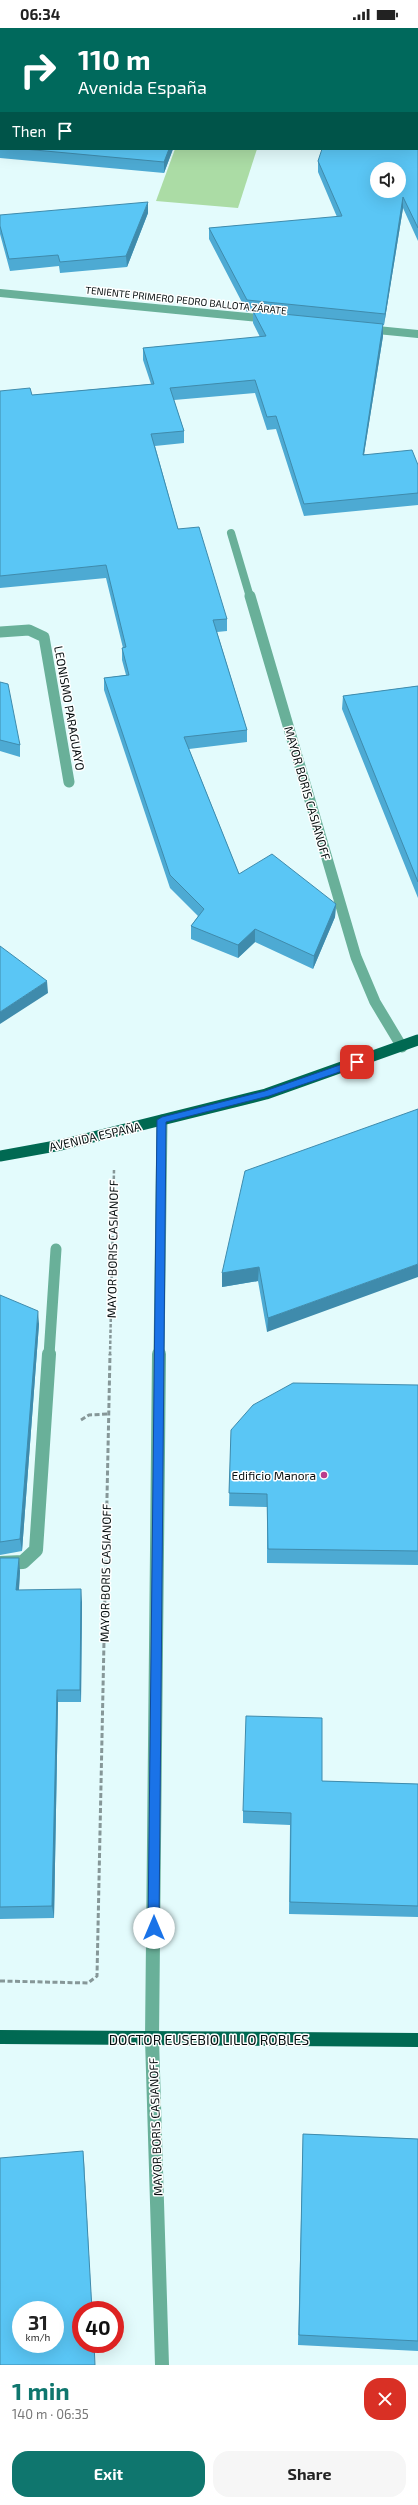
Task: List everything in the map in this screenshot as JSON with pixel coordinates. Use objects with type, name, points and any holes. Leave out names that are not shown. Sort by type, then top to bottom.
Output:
[{"type":"main road","name":"AVENIDA ESPAÑA","points":[[0,1156],[61,1145],[266,1094],[402,1047],[418,1040]]},
{"type":"main road","name":"DOCTOR EUSEBIO LILLO ROBLES","points":[[0,2037],[418,2040]]},
{"type":"street","name":"TENIENTE PRIMERO PEDRO BALLOTA ZÁRATE","points":[[0,293],[276,320]]},
{"type":"street","points":[[355,328],[418,334]]},
{"type":"street","name":"MAYOR BORIS CASIANOFF","points":[[231,533],[356,957],[375,1002],[402,1047]]},
{"type":"street","name":"LEONISMO PARAGUAYO","points":[[0,632],[37,631],[44,637],[69,782]]},
{"type":"street","name":"MAYOR BORIS CASIANOFF","points":[[162,1120],[152,2039],[162,2365]]},
{"type":"street","points":[[0,1563],[23,1562],[36,1550],[56,1250]]},
{"type":"path","name":"MAYOR BORIS CASIANOFF","points":[[0,1981],[88,1983],[97,1976],[114,1170]]},
{"type":"path","points":[[89,1415],[109,1414]]},
{"type":"green space","points":[[175,150],[257,150],[238,208],[156,201]]},
{"type":"building","points":[[35,150],[169,150],[164,162]]},
{"type":"building","points":[[322,150],[418,150],[418,228],[403,198],[406,198],[406,162],[370,162],[370,198],[403,198],[385,314],[247,300],[209,228],[342,216],[318,161]]},
{"type":"building","points":[[148,202],[126,256],[60,262],[58,255],[9,259],[0,226],[0,215]]},
{"type":"building","points":[[253,311],[383,324],[363,455],[412,450],[418,465],[418,493],[304,504],[276,416],[267,417],[255,380],[170,388],[184,431],[151,434],[178,529],[199,527],[227,619],[213,620],[247,730],[184,737],[239,874],[272,854],[336,904],[314,956],[255,929],[238,945],[191,926],[204,909],[170,875],[104,678],[129,675],[122,648],[126,647],[106,565],[0,576],[0,391],[30,388],[32,395],[154,384],[143,348],[266,336]]},
{"type":"building","points":[[0,682],[8,684],[20,745],[0,740]]},
{"type":"building","points":[[418,686],[418,882],[343,696]]},
{"type":"building","points":[[0,946],[47,981],[0,1012]]},
{"type":"building","points":[[418,1109],[418,1264],[268,1318],[259,1267],[222,1273],[245,1171]]},
{"type":"building","points":[[0,1295],[38,1311],[20,1539],[0,1542]]},
{"type":"building","name":"Edificio Manora","points":[[293,1383],[418,1385],[418,1551],[268,1549],[267,1494],[229,1493],[231,1430],[253,1405]]},
{"type":"building","points":[[0,1558],[19,1558],[16,1590],[81,1589],[80,1690],[57,1690],[52,1906],[0,1907]]},
{"type":"building","points":[[246,1716],[322,1718],[322,1781],[418,1784],[418,1906],[290,1902],[291,1813],[243,1811]]},
{"type":"building","points":[[303,2134],[418,2139],[418,2341],[299,2335]]},
{"type":"building","points":[[83,2151],[91,2301],[72,2301],[72,2353],[94,2353],[95,2365],[0,2365],[0,2158]]},
{"type":"place","name":"Edificio Manora","points":[[324,1475]]},
{"type":"route","points":[[154,1928],[162,1120],[266,1094],[357,1062]]}]
